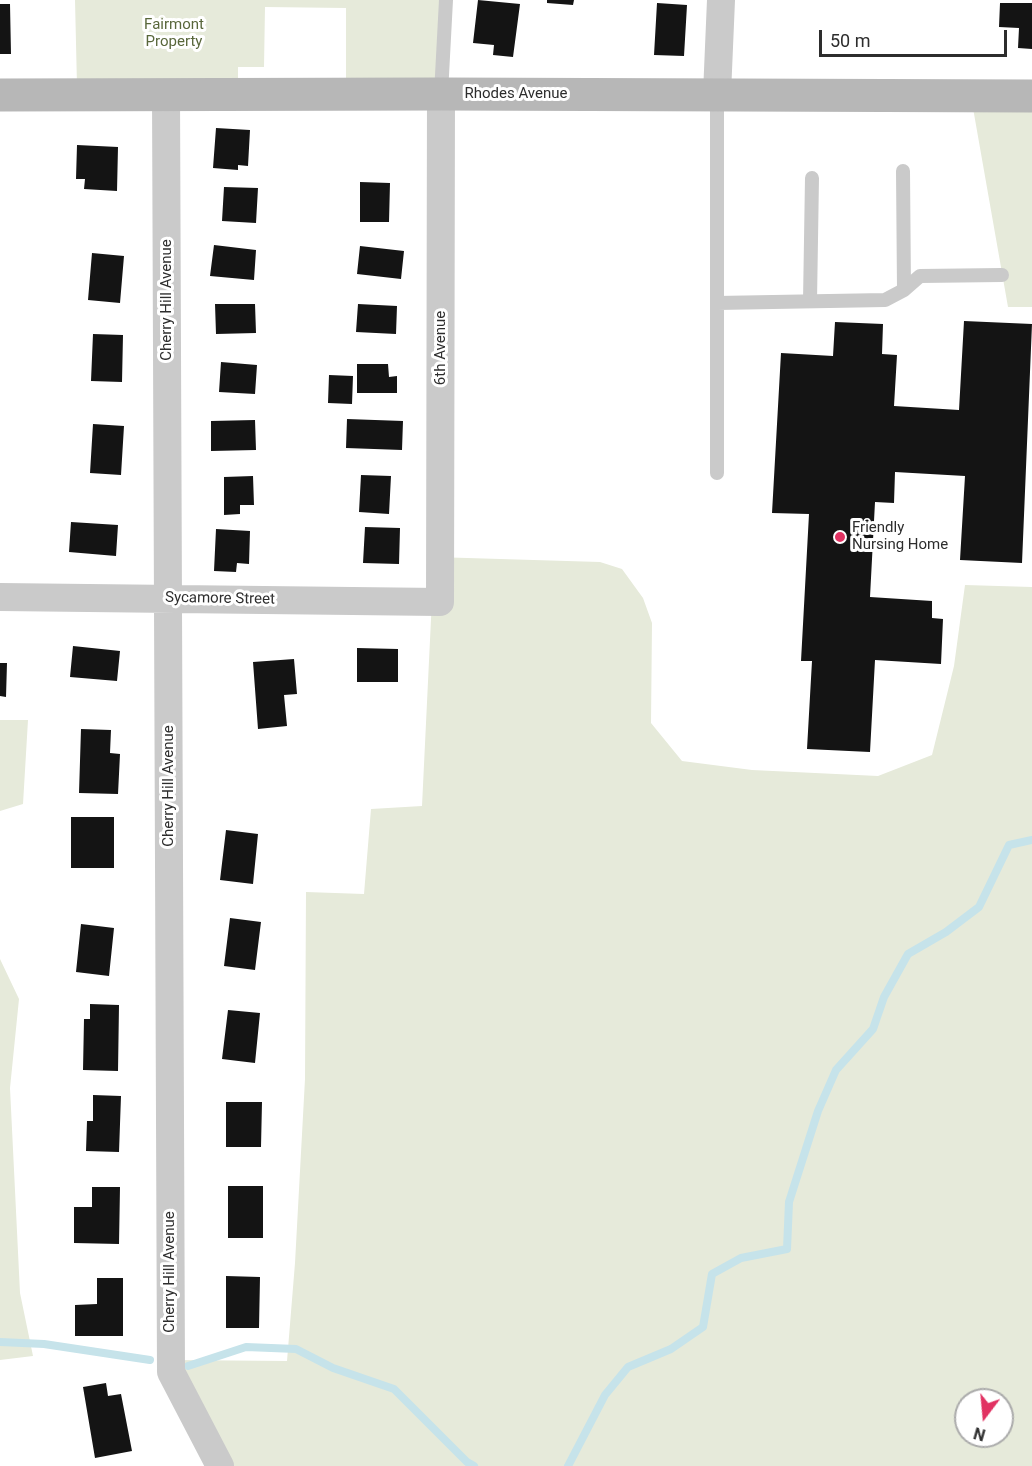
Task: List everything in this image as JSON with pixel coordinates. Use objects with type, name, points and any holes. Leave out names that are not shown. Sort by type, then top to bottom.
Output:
[{"type":"street","points":[[717,94],[721,0]]},
{"type":"street","name":"6th Avenue","points":[[440,602],[441,94]]},
{"type":"street","name":"Rhodes Avenue","points":[[0,95],[1032,96]]},
{"type":"street","name":"Cherry Hill Avenue","points":[[166,95],[171,1372],[220,1466]]},
{"type":"street","name":"Sycamore Street","points":[[0,597],[440,602]]},
{"type":"lane","points":[[441,94],[446,0]]},
{"type":"lane","points":[[717,94],[717,473]]},
{"type":"lane","points":[[903,171],[904,290]]},
{"type":"lane","points":[[810,302],[812,178]]},
{"type":"lane","points":[[717,303],[885,300],[904,290],[920,276],[1002,275]]},
{"type":"green space","name":"Fairmont Property","points":[[75,0],[449,0],[447,88],[346,84],[346,8],[265,7],[264,67],[238,67],[238,84],[77,86]]},
{"type":"green space","points":[[1032,90],[1032,307],[1008,307],[970,91]]},
{"type":"green space","points":[[434,557],[600,562],[622,569],[643,598],[652,623],[651,723],[682,761],[752,770],[878,776],[932,755],[954,666],[965,585],[1032,587],[1032,1466],[229,1466],[173,1360],[287,1361],[305,1079],[306,892],[364,894],[371,809],[422,806]]},
{"type":"green space","points":[[0,720],[28,720],[23,804],[0,811]]},
{"type":"green space","points":[[0,959],[19,999],[10,1088],[20,1293],[33,1356],[0,1360]]},
{"type":"building","points":[[478,0],[520,4],[513,57],[493,55],[494,45],[473,43]]},
{"type":"building","points":[[547,0],[574,0],[573,5],[547,3]]},
{"type":"building","points":[[657,3],[687,5],[684,56],[654,55]]},
{"type":"building","points":[[1000,3],[1032,3],[1032,49],[1018,48],[1019,28],[999,27]]},
{"type":"building","points":[[0,4],[10,4],[11,54],[0,54]]},
{"type":"building","points":[[216,128],[250,130],[248,166],[238,165],[238,170],[213,168]]},
{"type":"building","points":[[77,145],[118,147],[117,191],[84,189],[85,179],[76,179]]},
{"type":"building","points":[[360,182],[390,183],[389,222],[360,222]]},
{"type":"building","points":[[224,187],[258,188],[256,223],[222,221]]},
{"type":"building","points":[[214,245],[256,250],[254,280],[210,276]]},
{"type":"building","points":[[360,246],[404,251],[401,279],[357,274]]},
{"type":"building","points":[[92,253],[124,256],[120,303],[88,300]]},
{"type":"building","points":[[215,304],[255,304],[256,333],[216,334]]},
{"type":"building","points":[[358,304],[397,306],[396,334],[356,332]]},
{"type":"building","name":"Friendly Nursing Home","points":[[964,321],[1032,324],[1022,563],[960,560],[965,476],[895,472],[894,503],[875,502],[870,597],[932,601],[932,618],[943,619],[941,664],[875,660],[870,752],[807,749],[812,661],[801,661],[809,514],[772,513],[781,353],[833,356],[835,322],[883,324],[882,354],[897,355],[894,406],[959,410]]},
{"type":"building","points":[[93,334],[123,335],[122,382],[91,381]]},
{"type":"building","points":[[221,362],[257,365],[255,394],[219,392]]},
{"type":"building","points":[[357,364],[388,364],[389,377],[397,376],[397,393],[357,393]]},
{"type":"building","points":[[329,375],[353,376],[352,404],[328,403]]},
{"type":"building","points":[[347,419],[403,421],[402,450],[346,448]]},
{"type":"building","points":[[255,420],[256,450],[211,451],[211,421]]},
{"type":"building","points":[[93,424],[124,426],[121,475],[90,473]]},
{"type":"building","points":[[361,475],[391,476],[389,514],[359,512]]},
{"type":"building","points":[[253,476],[254,505],[240,505],[240,514],[224,515],[224,477]]},
{"type":"building","points":[[71,522],[118,525],[116,556],[69,552]]},
{"type":"building","points":[[365,527],[400,528],[399,564],[363,563]]},
{"type":"building","points":[[216,529],[250,531],[249,564],[237,563],[236,572],[214,571]]},
{"type":"building","points":[[73,646],[120,651],[117,681],[70,677]]},
{"type":"building","points":[[357,648],[398,649],[398,682],[357,682]]},
{"type":"building","points":[[294,659],[297,694],[284,695],[287,726],[258,729],[253,662]]},
{"type":"building","points":[[0,663],[7,663],[6,697],[0,696]]},
{"type":"building","points":[[81,729],[111,730],[110,753],[120,754],[118,794],[79,793]]},
{"type":"building","points":[[71,817],[114,817],[114,868],[71,868]]},
{"type":"building","points":[[226,830],[258,834],[253,884],[220,880]]},
{"type":"building","points":[[230,918],[261,922],[255,970],[224,966]]},
{"type":"building","points":[[81,924],[114,928],[109,976],[76,972]]},
{"type":"building","points":[[90,1004],[119,1005],[118,1071],[83,1070],[84,1019],[90,1019]]},
{"type":"building","points":[[228,1010],[260,1013],[255,1063],[222,1059]]},
{"type":"building","points":[[93,1095],[121,1096],[119,1152],[86,1151],[87,1121],[93,1121]]},
{"type":"building","points":[[226,1102],[262,1102],[261,1147],[226,1147]]},
{"type":"building","points":[[228,1186],[263,1186],[263,1238],[228,1238]]},
{"type":"building","points":[[92,1187],[120,1187],[119,1244],[74,1243],[74,1207],[92,1207]]},
{"type":"building","points":[[226,1276],[260,1277],[259,1328],[226,1328]]},
{"type":"building","points":[[97,1278],[123,1278],[123,1336],[75,1336],[75,1305],[97,1304]]},
{"type":"building","points":[[106,1383],[108,1396],[121,1394],[132,1451],[95,1458],[83,1387]]},
{"type":"waterway","points":[[568,1466],[605,1395],[628,1367],[671,1349],[703,1327],[712,1274],[741,1258],[787,1249],[789,1202],[818,1111],[836,1070],[873,1029],[884,997],[908,954],[946,932],[979,907],[1009,845],[1032,840]]},
{"type":"waterway","points":[[0,1342],[44,1344],[150,1360]]},
{"type":"waterway","points":[[188,1366],[246,1347],[296,1349],[333,1368],[394,1389],[467,1462],[474,1466]]},
{"type":"place","name":"Friendly Nursing Home","points":[[840,537]]}]
